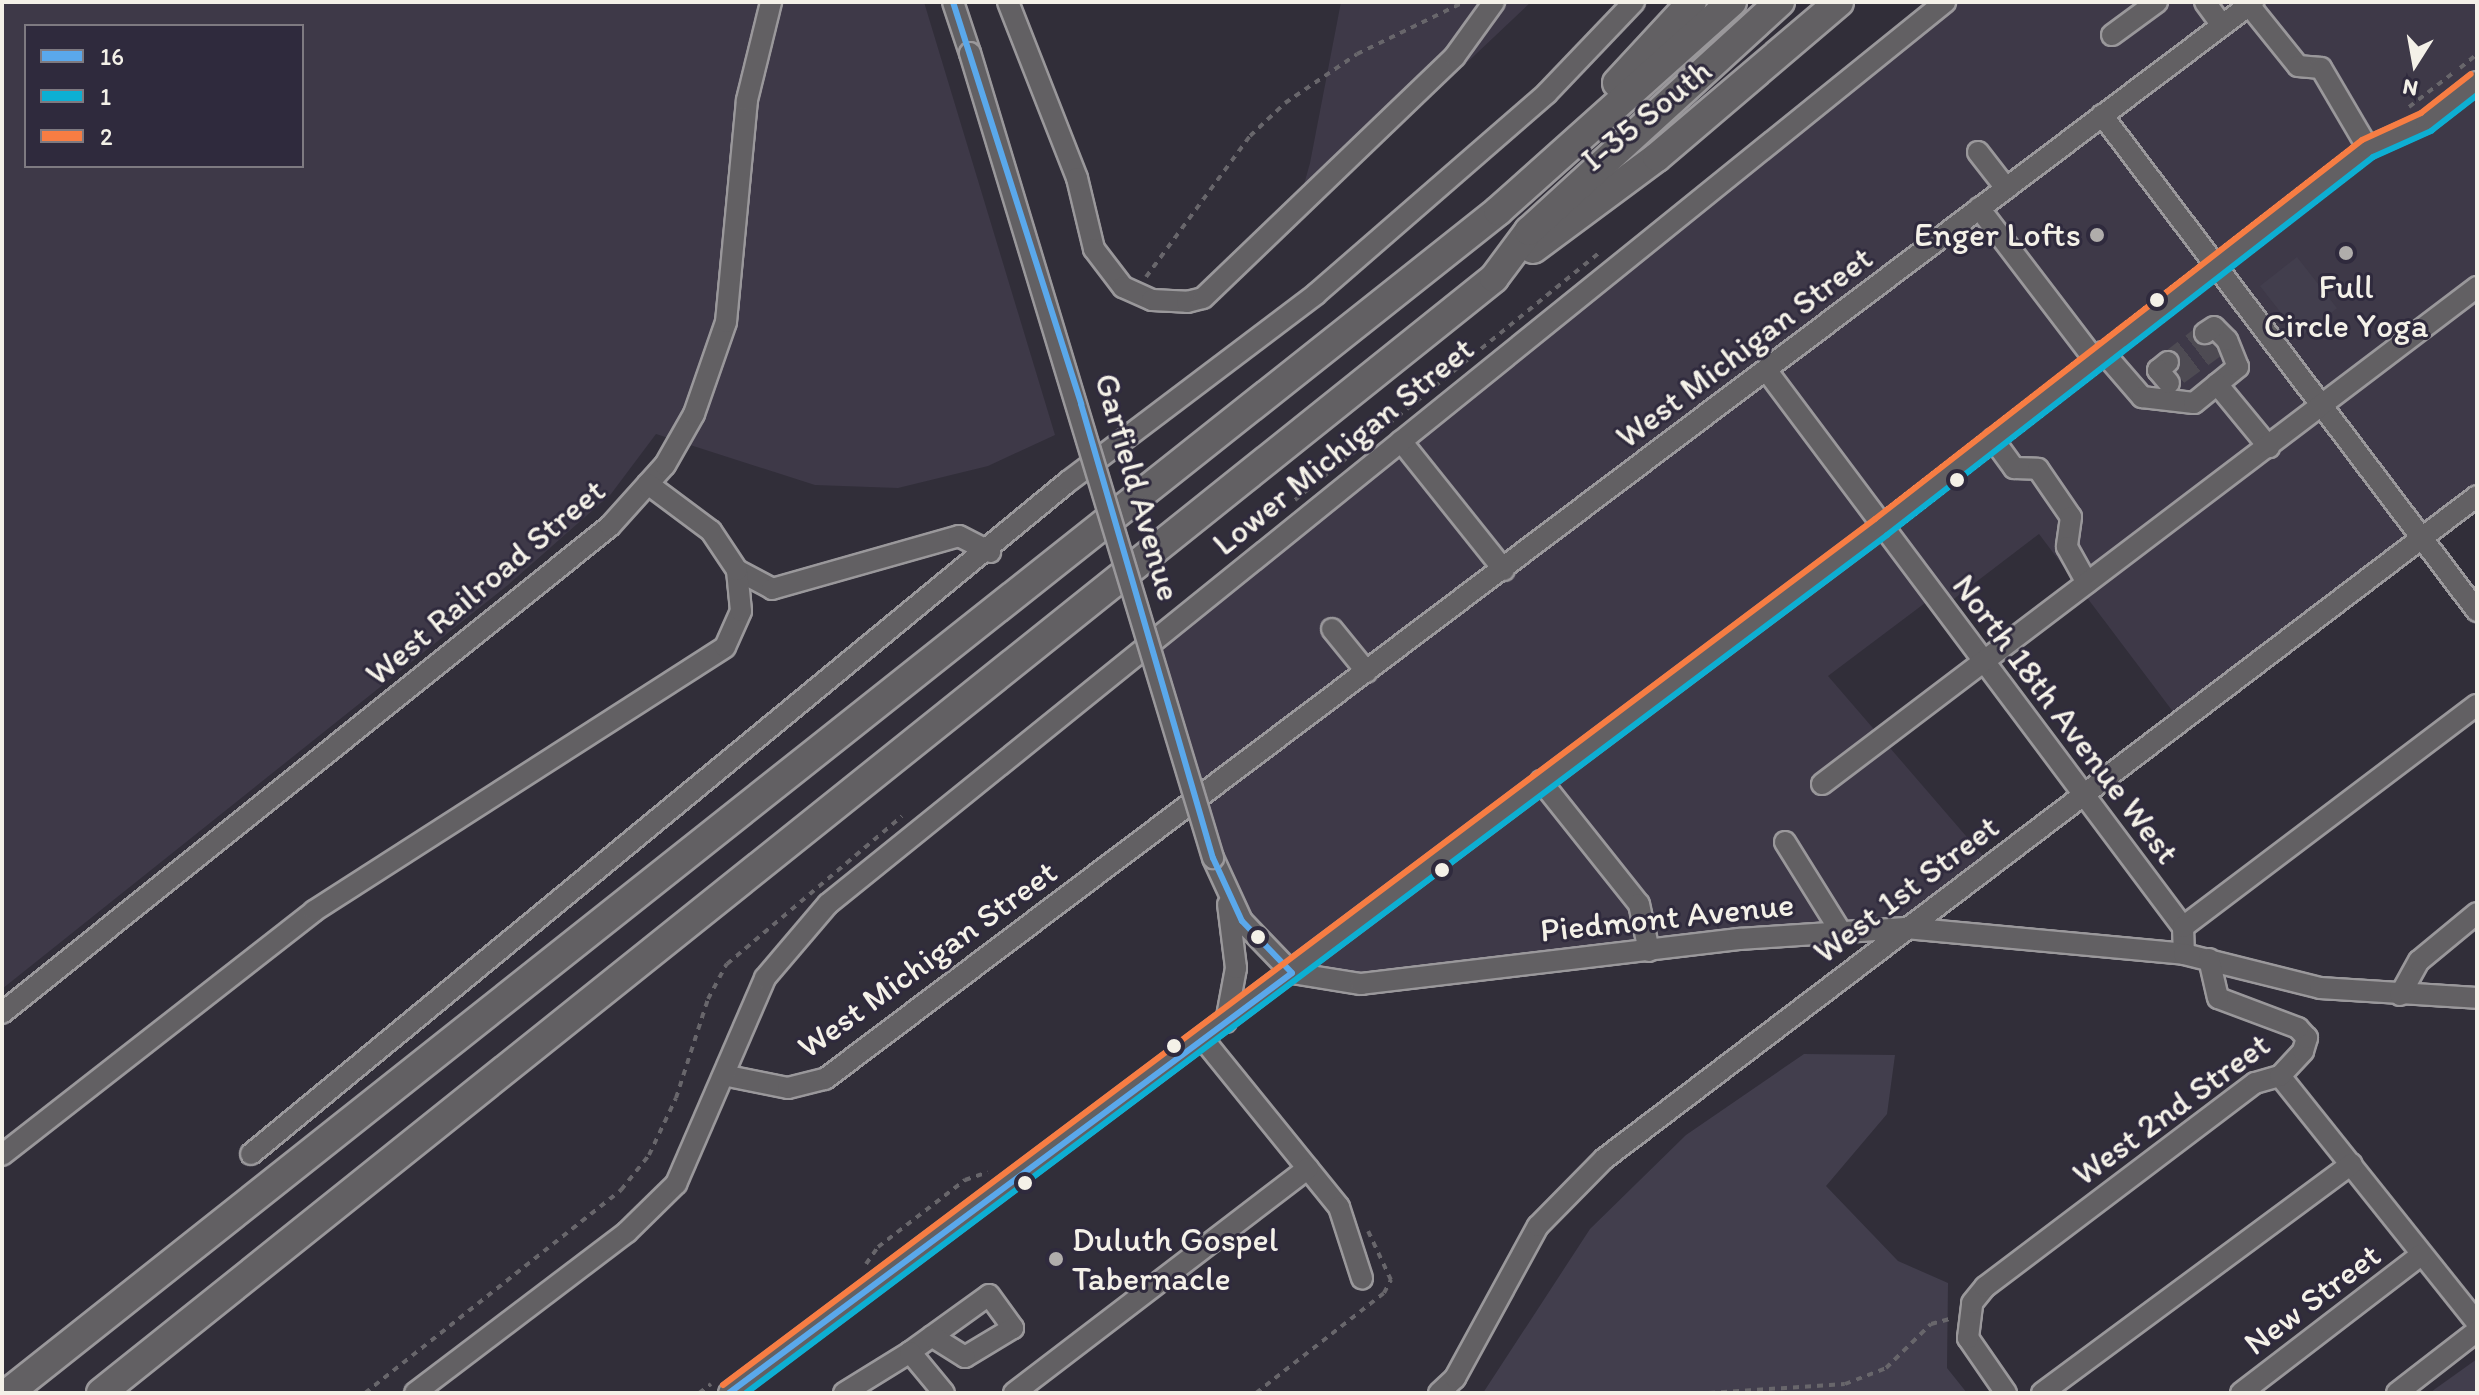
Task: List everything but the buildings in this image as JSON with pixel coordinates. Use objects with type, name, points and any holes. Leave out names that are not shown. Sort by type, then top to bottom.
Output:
[{"type":"highway","points":[[1498,211],[1692,2]]},
{"type":"highway","points":[[8,1393],[1498,211],[1732,2]]},
{"type":"highway","points":[[101,1393],[1494,278],[1529,231],[1780,2]]},
{"type":"highway","name":"I-35 South","points":[[1494,278],[1657,157],[1839,2]]},
{"type":"street","name":"West Railroad Street","points":[[2,1013],[610,526],[648,484],[694,414],[726,322],[747,100],[771,2]]},
{"type":"street","name":"Garfield Avenue","points":[[953,2],[1213,858],[1226,892],[1242,921],[1292,973]]},
{"type":"street","points":[[1008,2],[1077,178],[1094,249],[1109,274],[1133,292],[1152,300],[1203,298],[1455,56],[1494,2]]},
{"type":"street","points":[[251,1154],[990,552],[1069,481],[1316,294],[1547,93],[1634,2]]},
{"type":"street","name":"Lower Michigan Street","points":[[728,1076],[765,978],[797,934],[1945,2]]},
{"type":"street","points":[[2112,35],[2157,2]]},
{"type":"street","points":[[2205,2],[2222,25]]},
{"type":"street","points":[[2251,4],[2298,66],[2321,68],[2368,148]]},
{"type":"street","name":"West Michigan Street","points":[[728,1076],[788,1088],[825,1079],[2251,4]]},
{"type":"street","points":[[729,1393],[1292,973],[1541,781],[1881,527],[2211,267],[2368,148],[2426,122],[2477,82]]},
{"type":"street","points":[[2102,115],[2211,267],[2477,611]]},
{"type":"street","points":[[1978,152],[2006,188]]},
{"type":"street","points":[[1979,208],[2098,355],[2142,397],[2169,380],[2194,403],[2238,367],[2216,340],[2254,319]]},
{"type":"street","points":[[1822,784],[2477,287]]},
{"type":"street","name":"North 18th Avenue West","points":[[1767,371],[2183,927]]},
{"type":"street","points":[[2217,384],[2269,447]]},
{"type":"street","points":[[1993,439],[2014,468],[2038,469],[2071,517],[2067,547],[2087,583]]},
{"type":"street","points":[[1401,441],[1504,570]]},
{"type":"street","points":[[648,484],[711,531],[737,570],[772,589],[959,536],[990,552]]},
{"type":"street","name":"West 1st Street","points":[[1439,1393],[1562,1196],[1906,928],[2477,496]]},
{"type":"street","points":[[2,1155],[314,911],[725,647],[741,611],[737,570]]},
{"type":"street","points":[[1332,629],[1367,672]]},
{"type":"street","points":[[2184,954],[2183,927],[2477,705]]},
{"type":"street","points":[[1541,781],[1639,904],[1649,951]]},
{"type":"street","points":[[1785,842],[1841,932]]},
{"type":"street","points":[[1226,892],[1236,968],[1226,1022]]},
{"type":"street","points":[[2400,995],[2419,961],[2477,913]]},
{"type":"street","name":"Piedmont Avenue","points":[[1292,973],[1361,984],[1649,951],[1906,928],[2184,954],[2289,982],[2400,995],[2477,998]]},
{"type":"street","name":"West 2nd Street","points":[[1967,1322],[1985,1287],[2255,1083],[2280,1076],[2307,1038],[2298,1028],[2218,998],[2209,959]]},
{"type":"street","points":[[1203,1039],[1308,1168],[1352,1232],[1362,1278]]},
{"type":"street","points":[[415,1393],[652,1212],[676,1184],[728,1076]]},
{"type":"street","points":[[2280,1076],[2477,1323]]},
{"type":"street","points":[[2042,1393],[2352,1164]]},
{"type":"street","points":[[1014,1393],[1308,1168]]},
{"type":"street","name":"New Street","points":[[2241,1393],[2421,1255]]},
{"type":"street","points":[[1967,1322],[1974,1355],[2006,1393]]},
{"type":"street","points":[[2397,1393],[2477,1331]]},
{"type":"street","points":[[844,1393],[932,1336]]},
{"type":"street","points":[[910,1352],[944,1393]]},
{"type":"path","points":[[1133,292],[1250,136],[1285,103],[1357,54],[1464,2]]},
{"type":"path","points":[[1256,1393],[1384,1293],[1391,1280],[1380,1246],[1365,1230],[1352,1232]]},
{"type":"path","points":[[1709,1393],[1845,1384],[1886,1368],[1931,1324],[1949,1317],[1967,1322]]},
{"type":"shaded area","points":[[2,2],[924,2],[1055,435],[988,466],[898,488],[815,485],[656,434],[611,494],[508,585],[2,989]]},
{"type":"shaded area","points":[[1341,2],[1531,2],[1292,228],[1310,163]]},
{"type":"shaded area","points":[[1947,2],[2477,2],[2477,496],[2180,721],[2039,534],[1942,608],[1933,597],[1828,676],[1991,865],[1906,928],[1361,984],[1292,973],[1242,921],[1145,648]]},
{"type":"shaded area","points":[[2297,257],[2337,308],[2300,337],[2260,286]]},
{"type":"shaded area","points":[[1804,1054],[1895,1055],[1887,1114],[1826,1186],[1898,1261],[1948,1283],[1947,1368],[1967,1393],[1483,1393],[1590,1229],[1686,1135]]},
{"type":"shaded area","points":[[2477,1359],[2477,1393],[2430,1393],[2435,1389]]},
{"type":"tunnel","points":[[2168,362],[2205,333]]},
{"type":"tunnel","points":[[2178,375],[2216,347]]},
{"type":"transit line","name":"16","points":[[953,2],[1081,404],[1213,858],[1242,921],[1292,973]]},
{"type":"transit line","name":"2","points":[[723,1385],[1875,519],[2362,140],[2421,113],[2471,74]]},
{"type":"transit line","name":"1","points":[[746,1393],[1887,535],[2373,157],[2431,131],[2477,95]]},
{"type":"transit line","name":"16","points":[[729,1393],[1292,973]]},
{"type":"place","name":"Enger Lofts","points":[[2097,235]]},
{"type":"place","name":"Full Circle Yoga","points":[[2346,253]]},
{"type":"place","name":"Duluth Gospel Tabernacle","points":[[1056,1259]]}]
